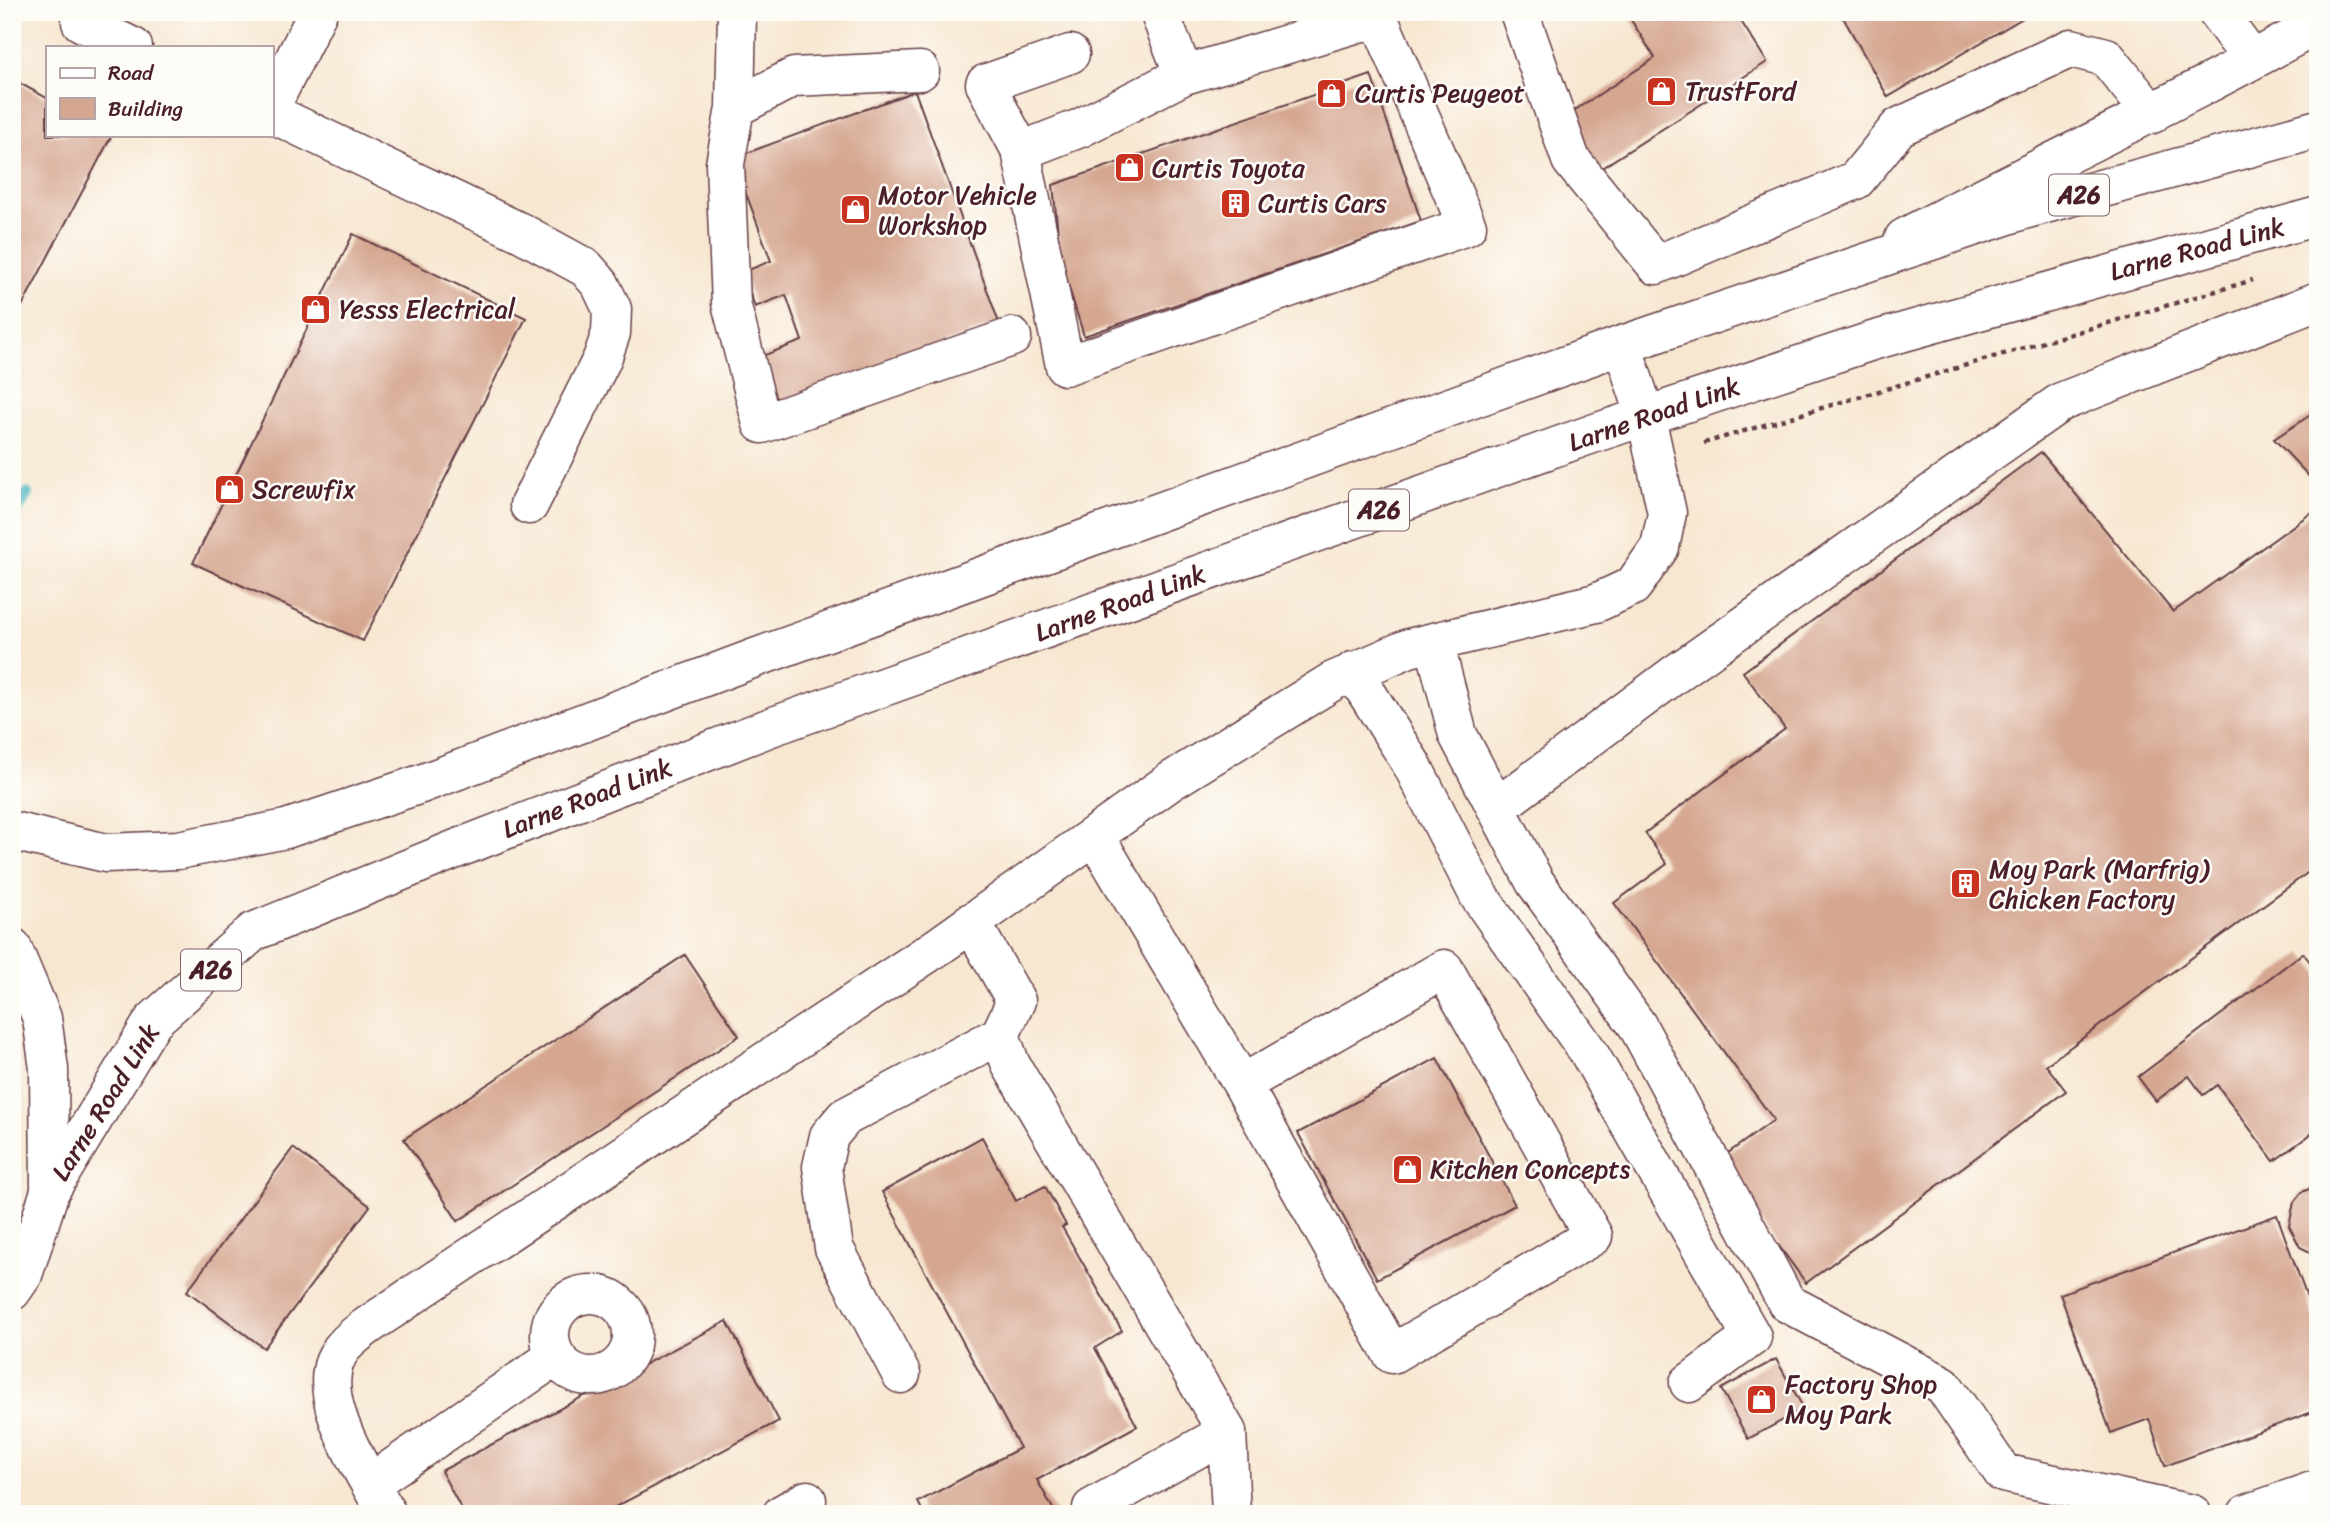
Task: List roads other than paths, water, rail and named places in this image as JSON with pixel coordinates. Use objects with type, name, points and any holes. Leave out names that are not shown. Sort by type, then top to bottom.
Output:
[{"type":"main road","points":[[273,102],[318,12]]},
{"type":"main road","points":[[737,12],[735,108],[725,163],[731,303],[762,424],[1012,337]]},
{"type":"main road","points":[[1159,12],[1184,75]]},
{"type":"main road","points":[[1519,12],[1571,160],[1656,265],[1856,180],[1899,127],[2071,48],[2106,57],[2152,114]]},
{"type":"main road","points":[[2217,12],[2252,60]]},
{"type":"main road","points":[[1021,151],[1080,128],[1184,75],[1378,17],[1467,226],[1065,366],[1021,151],[985,84],[1070,54]]},
{"type":"main road","points":[[81,22],[131,46]]},
{"type":"main road","points":[[1843,271],[2012,181],[2152,114],[2318,24]]},
{"type":"main road","points":[[735,108],[794,77],[920,71]]},
{"type":"main road","points":[[273,114],[522,233],[586,268],[600,284],[612,309],[611,333],[602,359],[529,505]]},
{"type":"main road","name":"A26","points":[[12,831],[106,853],[178,850],[286,829],[421,784],[752,659],[1622,345],[2020,211],[2318,129]]},
{"type":"main road","name":"Larne Road Link","points":[[50,1191],[153,1021],[253,932],[456,849],[771,727],[1646,417],[1872,341],[2318,216]]},
{"type":"main road","points":[[1496,808],[1678,672],[2060,402],[2318,301]]},
{"type":"main road","points":[[556,1356],[379,1498],[332,1406],[330,1374],[344,1346],[410,1297],[971,922],[1171,781],[1353,671],[1385,656],[1596,603],[1622,593],[1640,580],[1660,547],[1667,513],[1646,417],[1622,345]]},
{"type":"main road","points":[[1434,642],[1458,735],[1535,882],[1637,1026],[1787,1303],[1943,1385],[2003,1473],[2192,1514]]},
{"type":"main road","points":[[1353,671],[1412,765],[1479,896],[1589,1053],[1752,1336],[1689,1383]]},
{"type":"main road","points":[[1095,836],[1242,1084],[1392,1354],[1593,1236],[1444,969],[1242,1084]]},
{"type":"main road","points":[[901,1374],[834,1248],[822,1167],[829,1136],[845,1117],[1000,1035],[1016,1001],[971,922]]},
{"type":"main road","name":"A26","points":[[12,947],[42,1018],[49,1069],[50,1191],[23,1275],[12,1291]]},
{"type":"main road","points":[[1000,1035],[1011,1065],[1227,1432],[1231,1514]]},
{"type":"main road","points":[[1091,1508],[1227,1432]]},
{"type":"main road","points":[[2247,1514],[2318,1489]]},
{"type":"waterway","points":[[12,519],[27,494]]},
{"type":"place","name":"TrustFord","points":[[1662,91]]},
{"type":"place","name":"Curtis Peugeot","points":[[1332,93]]},
{"type":"place","name":"Curtis Toyota","points":[[1129,168]]},
{"type":"place","name":"Curtis Cars","points":[[1235,203]]},
{"type":"place","name":"Motor Vehicle Workshop","points":[[855,210]]},
{"type":"place","name":"Yesss Electrical","points":[[316,309]]},
{"type":"place","name":"Screwfix","points":[[229,489]]},
{"type":"place","name":"Moy Park (Marfrig) Chicken Factory","points":[[1966,884]]},
{"type":"place","name":"Kitchen Concepts","points":[[1407,1169]]},
{"type":"place","name":"Factory Shop Moy Park","points":[[1762,1399]]}]
